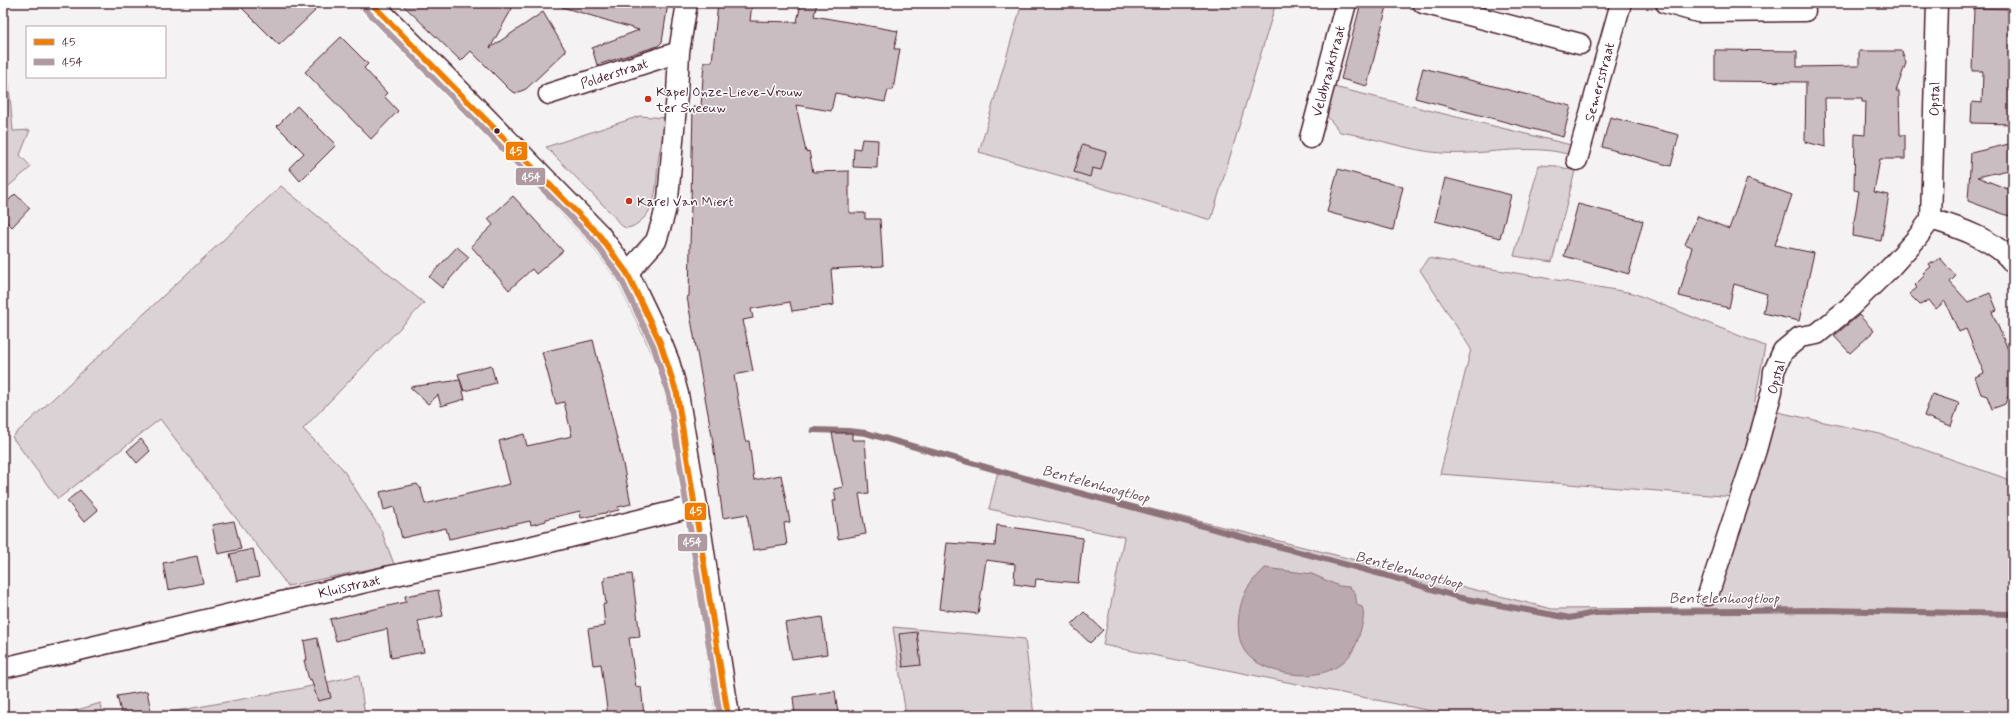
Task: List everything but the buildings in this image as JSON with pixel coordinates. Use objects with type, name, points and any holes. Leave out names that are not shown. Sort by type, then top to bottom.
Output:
[{"type":"main road","points":[[371,3],[599,235],[627,273],[668,362],[677,394],[696,506],[728,716]]},
{"type":"street","points":[[627,273],[656,241],[668,199],[679,52],[687,3]]},
{"type":"street","name":"Veldbraakstraat","points":[[1310,138],[1346,3]]},
{"type":"street","points":[[1423,3],[1580,44]]},
{"type":"street","name":"Semersstraat","points":[[1577,160],[1621,3]]},
{"type":"street","points":[[1666,3],[1698,12],[1805,11]]},
{"type":"street","name":"Opstal","points":[[1708,595],[1756,450],[1772,392],[1774,371],[1783,351],[1800,337],[1817,334],[1850,307],[1890,268],[1917,238],[1931,219],[1936,3]]},
{"type":"street","name":"Polderstraat","points":[[549,94],[679,52]]},
{"type":"street","points":[[1931,219],[1954,226],[1986,241],[2013,263]]},
{"type":"street","name":"Kluisstraat","points":[[3,668],[391,576],[525,548],[696,506]]},
{"type":"shaded area","points":[[1022,3],[1276,3],[1211,220],[979,152]]},
{"type":"shaded area","points":[[3,17],[13,131],[30,130],[20,155],[31,167],[3,191]]},
{"type":"shaded area","points":[[1334,87],[1571,145],[1567,154],[1536,150],[1442,153],[1416,150],[1340,132],[1327,116]]},
{"type":"shaded area","points":[[640,116],[666,118],[665,127],[659,155],[655,192],[650,209],[645,217],[638,223],[626,228],[620,224],[546,147]]},
{"type":"shaded area","points":[[1539,165],[1557,166],[1575,171],[1552,262],[1514,256]]},
{"type":"shaded area","points":[[281,186],[424,303],[303,429],[342,468],[381,530],[394,564],[288,586],[160,419],[58,499],[12,437]]},
{"type":"shaded area","points":[[1428,258],[1633,293],[1765,346],[1754,407],[1880,434],[2013,481],[2013,716],[1456,716],[1103,645],[1124,537],[989,509],[998,471],[1552,609],[1704,608],[1735,497],[1440,474],[1471,349],[1420,270]]},
{"type":"shaded area","points":[[1265,568],[1312,574],[1339,586],[1349,587],[1355,592],[1357,605],[1362,607],[1363,611],[1362,626],[1353,650],[1345,660],[1335,668],[1311,675],[1284,673],[1256,662],[1246,654],[1239,635],[1238,626],[1240,609],[1245,593],[1252,581]]},
{"type":"shaded area","points":[[893,627],[1025,639],[1034,716],[906,716]]},
{"type":"shaded area","points":[[359,675],[365,716],[165,716],[165,713],[298,689]]},
{"type":"shaded area","points":[[101,703],[103,716],[56,716]]},
{"type":"waterway","name":"Bentelenhoogtloop","points":[[813,430],[866,433],[1035,481],[1388,576],[1461,598],[1570,618],[1594,613],[1823,610],[2013,614]]},
{"type":"transit line","name":"45","points":[[371,3],[599,235],[627,273],[660,342],[677,394],[728,716]]},
{"type":"transit line","name":"454","points":[[365,9],[593,240],[620,277],[653,345],[669,396],[720,716]]},
{"type":"place","name":"Kapel Onze-Lieve-Vrouw ter Sneeuw","points":[[648,99]]},
{"type":"place","name":"Karel Van Miert","points":[[629,201]]}]
